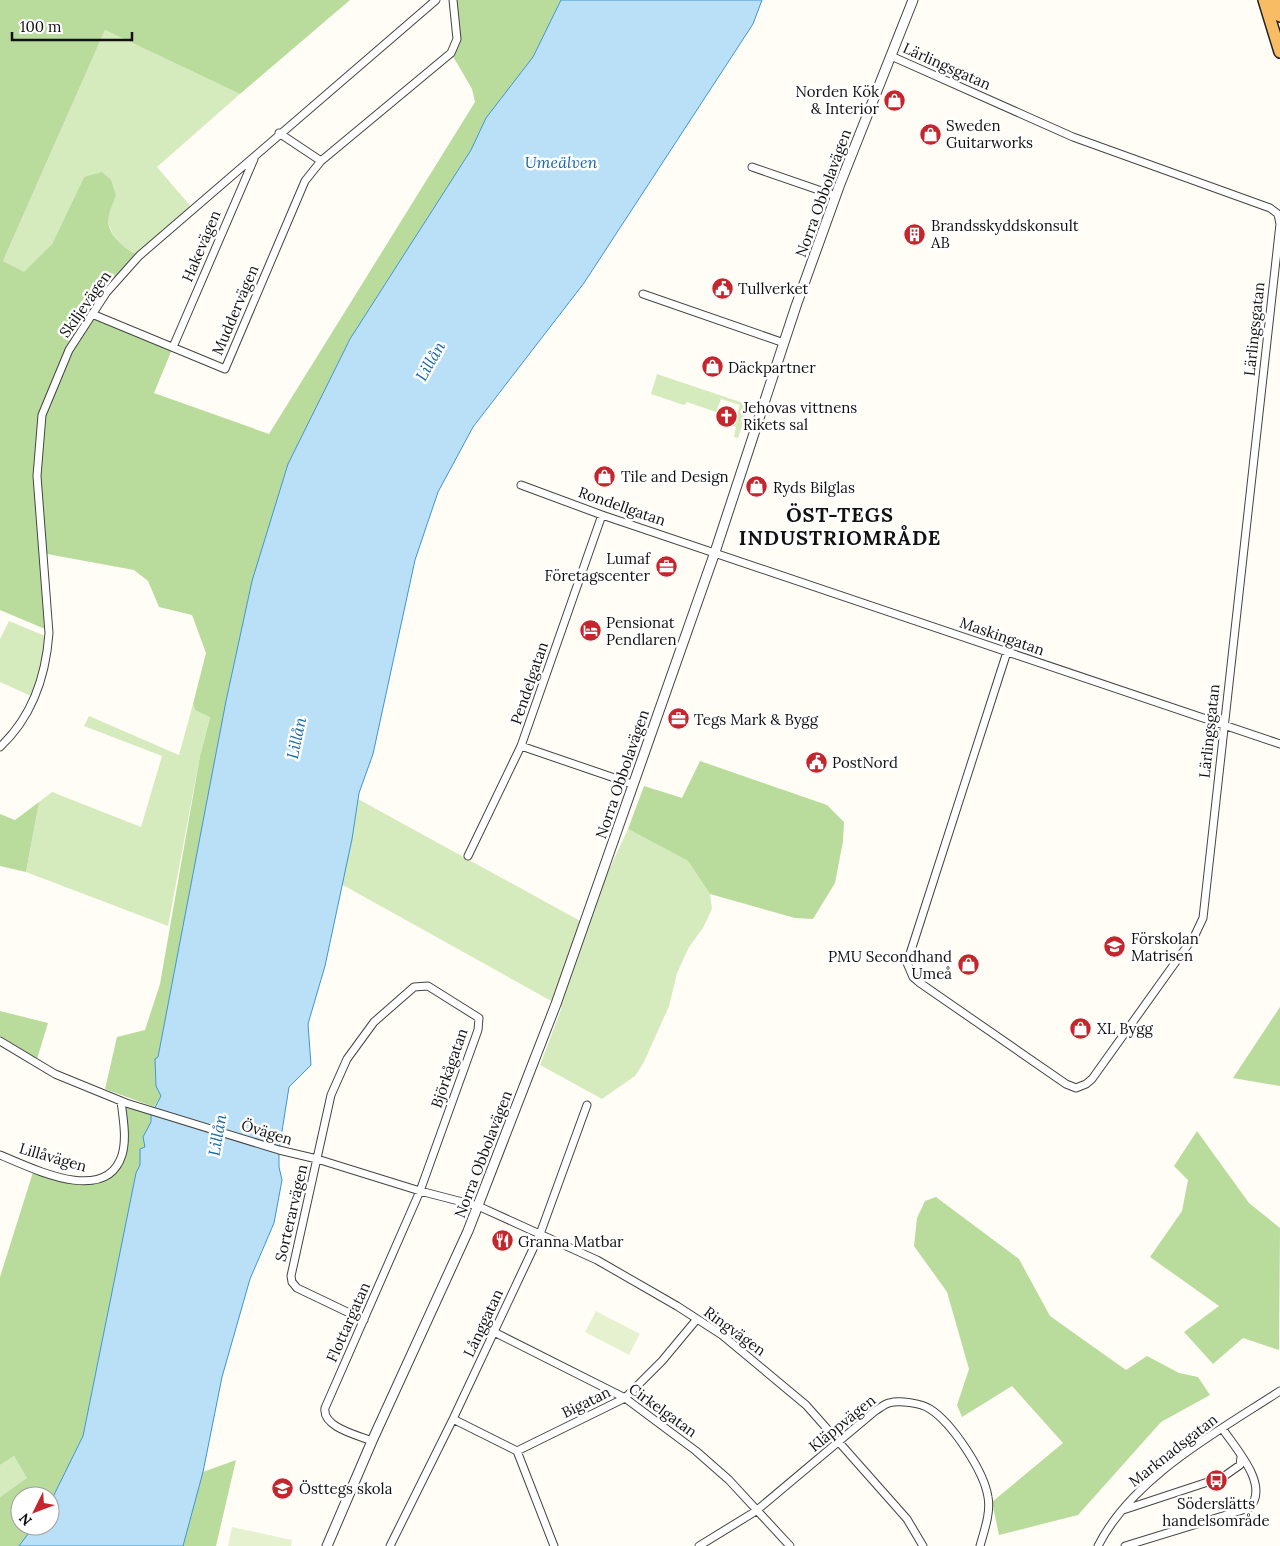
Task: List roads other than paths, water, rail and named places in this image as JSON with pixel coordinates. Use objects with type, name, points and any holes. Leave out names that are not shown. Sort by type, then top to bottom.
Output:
[{"type":"highway","points":[[1264,0],[1280,52]]},
{"type":"highway","points":[[1275,0],[1280,16]]},
{"type":"street","name":"Skiljevägen","points":[[0,747],[30,708],[42,678],[48,654],[49,632],[37,476],[42,415],[69,350],[92,314],[139,256],[279,133],[436,0]]},
{"type":"street","name":"Muddervägen","points":[[92,314],[225,369],[305,181],[321,161],[451,53],[458,38],[452,0]]},
{"type":"street","name":"Norra Obbolavägen","points":[[327,1546],[478,1206],[556,1004],[715,552],[784,343],[836,196],[913,0]]},
{"type":"street","name":"Lärlingsgatan","points":[[891,56],[1073,137],[1270,208],[1278,214],[1280,224],[1203,918],[1194,935],[1092,1079],[1076,1088],[1066,1084],[920,984],[907,963],[1007,652]]},
{"type":"street","points":[[279,133],[321,161]]},
{"type":"street","name":"Hakevägen","points":[[174,347],[255,156]]},
{"type":"street","points":[[752,166],[836,196]]},
{"type":"street","points":[[643,294],[784,343]]},
{"type":"street","name":"Rondellgatan","points":[[521,485],[602,515],[715,552]]},
{"type":"street","name":"Pendelgatan","points":[[468,856],[521,746],[602,515]]},
{"type":"street","name":"Maskingatan","points":[[715,552],[1224,727],[1280,744]]},
{"type":"street","points":[[521,746],[632,784]]},
{"type":"street","name":"Björkågatan","points":[[318,1159],[331,1095],[347,1059],[374,1022],[414,986],[428,986],[479,1018],[478,1030],[420,1191]]},
{"type":"street","name":"Övägen","points":[[0,1041],[55,1074],[132,1105],[279,1150],[318,1159],[420,1191],[478,1206]]},
{"type":"street","name":"Lillåvägen","points":[[0,1155],[34,1169],[85,1183],[108,1175],[122,1155],[124,1126],[121,1101]]},
{"type":"street","name":"Långgatan","points":[[390,1546],[454,1419],[540,1234],[587,1105]]},
{"type":"street","name":"Sorterarvägen","points":[[318,1159],[291,1276],[292,1282],[297,1288],[364,1320]]},
{"type":"street","name":"Flottargatan","points":[[372,1441],[331,1423],[324,1412],[420,1191]]},
{"type":"street","name":"Ringvägen","points":[[478,1206],[597,1260],[722,1335],[806,1405],[907,1520],[923,1546]]},
{"type":"street","name":"Bigatan","points":[[517,1451],[624,1398],[662,1361],[697,1319]]},
{"type":"street","name":"Cirkelgatan","points":[[494,1332],[624,1398],[696,1451],[730,1480],[756,1511],[790,1546]]},
{"type":"street","name":"Marknadsgatan","points":[[1098,1546],[1112,1521],[1121,1510],[1161,1474],[1222,1428],[1280,1391]]},
{"type":"street","name":"Kläppvägen","points":[[699,1546],[756,1511],[875,1411],[889,1403],[910,1403],[929,1408],[943,1420],[976,1463],[984,1480],[989,1499],[980,1546]]},
{"type":"street","points":[[454,1419],[517,1451],[554,1546]]},
{"type":"street","points":[[1125,1546],[1249,1508],[1256,1501],[1258,1490],[1255,1479],[1222,1428]]},
{"type":"street","points":[[1121,1510],[1223,1477],[1240,1465],[1241,1457]]},
{"type":"water","name":"Umeälven","points":[[561,0],[762,0],[753,24],[584,283],[473,427],[438,492],[415,560],[373,754],[359,793],[352,839],[325,966],[308,1024],[311,1065],[289,1087],[279,1150],[279,1167],[282,1180],[274,1223],[250,1279],[222,1377],[203,1472],[183,1546],[19,1546],[26,1536],[60,1536],[60,1486],[58,1486],[83,1436],[136,1173],[140,1165],[140,1149],[145,1147],[143,1137],[151,1122],[151,1115],[161,1096],[156,1086],[155,1059],[158,1057],[226,701],[252,581],[288,464],[350,339],[471,150],[486,118],[533,57]]},
{"type":"place","name":"Norden Kök & Interior","points":[[895,100]]},
{"type":"place","name":"Sweden Guitarworks","points":[[930,134]]},
{"type":"place","name":"Brandsskyddskonsult AB","points":[[915,234]]},
{"type":"place","name":"Tullverket","points":[[722,288]]},
{"type":"place","name":"Däckpartner","points":[[712,367]]},
{"type":"place","name":"Jehovas vittnens Rikets sal","points":[[727,416]]},
{"type":"place","name":"Tile and Design","points":[[605,476]]},
{"type":"place","name":"Ryds Bilglas","points":[[757,487]]},
{"type":"place","name":"Lumaf Företagscenter","points":[[666,567]]},
{"type":"place","name":"Pensionat Pendlaren","points":[[590,631]]},
{"type":"place","name":"Tegs Mark & Bygg","points":[[678,719]]},
{"type":"place","name":"PostNord","points":[[816,762]]},
{"type":"place","name":"Förskolan Matrisen","points":[[1115,947]]},
{"type":"place","name":"PMU Secondhand Umeå","points":[[968,965]]},
{"type":"place","name":"XL Bygg","points":[[1081,1028]]},
{"type":"place","name":"Granna Matbar","points":[[502,1241]]},
{"type":"place","name":"Söderslätts handelsområde","points":[[1216,1480]]},
{"type":"place","name":"Östtegs skola","points":[[283,1488]]},
{"type":"district","name":"ÖST-TEGS INDUSTRIOMRÅDE","points":[[840,526]]},
{"type":"water label","name":"Lillån","points":[[430,361]]},
{"type":"water label","name":"Lillån","points":[[296,738]]},
{"type":"water label","name":"Lillån","points":[[217,1135]]}]
